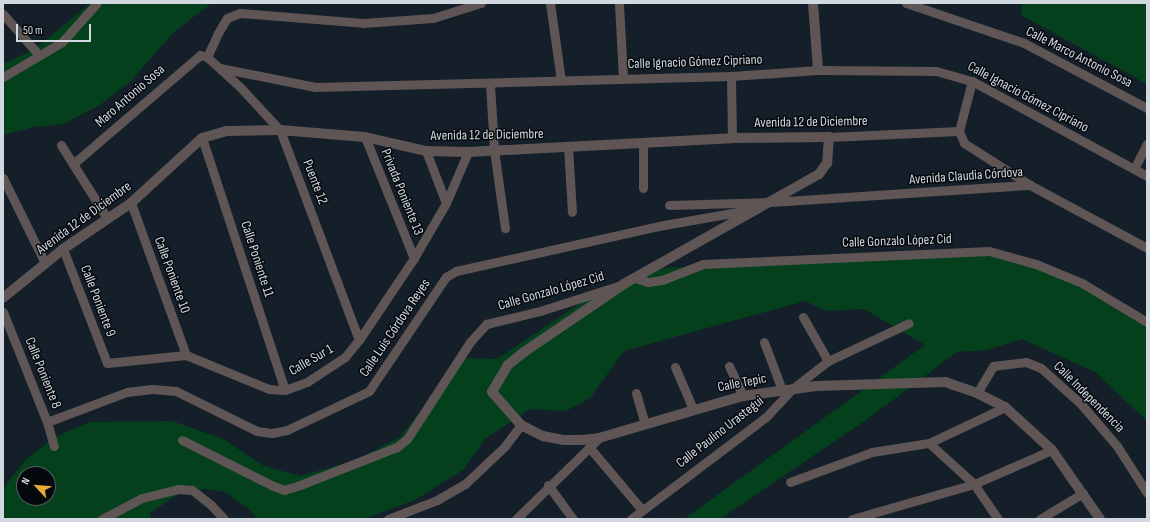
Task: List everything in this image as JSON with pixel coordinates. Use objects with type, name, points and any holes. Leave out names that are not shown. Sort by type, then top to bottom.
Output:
[{"type":"street","points":[[3,77],[38,54],[62,42],[97,3]]},
{"type":"street","points":[[208,57],[218,33],[228,18],[240,13],[363,23],[433,18],[481,3]]},
{"type":"street","points":[[550,3],[561,80]]},
{"type":"street","points":[[813,3],[818,70]]},
{"type":"street","name":"Calle Marco Antonio Sosa","points":[[906,3],[1024,43],[1147,108]]},
{"type":"street","points":[[619,4],[623,78]]},
{"type":"street","points":[[3,14],[38,54]]},
{"type":"street","name":"Maro Antonio Sosa","points":[[73,164],[200,55],[208,57]]},
{"type":"street","name":"Puente 12","points":[[208,57],[280,130],[359,340]]},
{"type":"street","name":"Calle Ignacio Gómez Cipriano","points":[[220,68],[316,87],[490,84],[561,80],[731,76],[818,70],[936,71],[972,81],[1147,176]]},
{"type":"street","points":[[731,76],[732,138]]},
{"type":"street","points":[[972,81],[959,131],[964,143],[1030,185]]},
{"type":"street","points":[[490,84],[494,150],[506,228]]},
{"type":"street","name":"Avenida 12 de Diciembre","points":[[3,298],[45,263],[106,218],[131,203],[202,138],[226,131],[280,130],[365,137],[426,151],[468,152],[732,138],[829,137],[959,131]]},
{"type":"street","name":"Privada Poniente 13","points":[[365,137],[414,258]]},
{"type":"street","points":[[669,205],[754,206],[771,202],[820,174],[827,163],[829,137]]},
{"type":"street","name":"Calle Poniente 11","points":[[202,138],[285,390]]},
{"type":"street","points":[[643,142],[643,188]]},
{"type":"street","points":[[1134,169],[1147,144]]},
{"type":"street","points":[[61,145],[106,218]]},
{"type":"street","points":[[568,147],[572,212]]},
{"type":"street","points":[[426,151],[446,203]]},
{"type":"street","name":"Calle Sur 1","points":[[107,363],[186,355],[269,389],[285,390],[307,382],[345,357],[359,340],[414,258],[446,203],[468,152]]},
{"type":"street","points":[[3,178],[45,263]]},
{"type":"street","name":"Avenida Claudia Córdova","points":[[771,202],[1030,185],[1147,248]]},
{"type":"street","name":"Calle Poniente 10","points":[[131,203],[186,355]]},
{"type":"street","points":[[598,438],[563,440],[543,436],[518,421],[492,392],[508,365],[524,352],[624,284],[754,206]]},
{"type":"street","name":"Calle Luis Córdova Reyes","points":[[47,422],[127,392],[152,389],[176,391],[258,431],[272,433],[287,430],[369,391],[446,277],[456,271],[754,206]]},
{"type":"street","name":"Calle Poniente 9","points":[[63,250],[107,363]]},
{"type":"street","name":"Calle Gonzalo López Cid","points":[[635,278],[648,282],[662,280],[703,264],[989,251],[1036,264],[1082,283],[1147,322]]},
{"type":"street","name":"Calle Gonzalo López Cid","points":[[182,440],[284,490],[397,447],[407,439],[470,342],[486,324],[540,311],[624,284]]},
{"type":"street","name":"Calle Poniente 8","points":[[3,312],[47,422],[54,446]]},
{"type":"street","points":[[803,317],[828,361]]},
{"type":"street","name":"Calle Paulino Urastegui","points":[[631,519],[766,417],[792,389],[828,361],[909,323]]},
{"type":"street","points":[[764,342],[782,390]]},
{"type":"street","name":"Calle Independencia","points":[[977,392],[993,366],[1026,362],[1041,368],[1081,404],[1117,446],[1147,493]]},
{"type":"street","points":[[729,366],[743,396]]},
{"type":"street","points":[[675,368],[693,409]]},
{"type":"street","name":"Calle Tepic","points":[[516,519],[548,485],[598,438],[693,409],[743,396],[792,389],[945,382],[977,392],[1005,407],[1052,450],[1100,519]]},
{"type":"street","points":[[636,393],[645,424]]},
{"type":"street","points":[[790,482],[872,452],[930,443],[1005,407]]},
{"type":"street","points":[[388,519],[438,500],[465,484],[505,446],[518,421]]},
{"type":"street","points":[[930,443],[974,484],[998,519]]},
{"type":"street","points":[[589,447],[642,510]]},
{"type":"street","points":[[852,519],[974,484],[1052,450]]},
{"type":"street","points":[[548,485],[574,519]]},
{"type":"street","points":[[102,519],[142,498],[177,489],[192,490],[211,505],[224,519]]},
{"type":"street","points":[[1040,519],[1083,493]]},
{"type":"green space","points":[[91,3],[212,3],[174,32],[130,82],[100,105],[63,124],[34,127],[3,135],[3,64],[35,49]]},
{"type":"green space","points":[[1022,3],[1147,3],[1147,84],[1021,15]]},
{"type":"green space","points":[[924,255],[994,256],[1045,271],[1143,317],[1147,321],[1147,421],[1095,372],[1022,339],[987,350],[957,352],[869,418],[720,519],[684,519],[925,345],[864,309],[826,311],[805,301],[624,351],[590,398],[566,411],[530,409],[485,439],[463,470],[415,500],[364,519],[258,519],[250,510],[225,492],[203,489],[177,495],[150,513],[151,519],[3,519],[3,489],[16,472],[16,506],[56,506],[56,466],[21,466],[26,459],[55,437],[90,422],[172,421],[223,439],[264,466],[300,476],[354,461],[400,437],[462,358],[497,359],[606,286],[661,268]]}]
